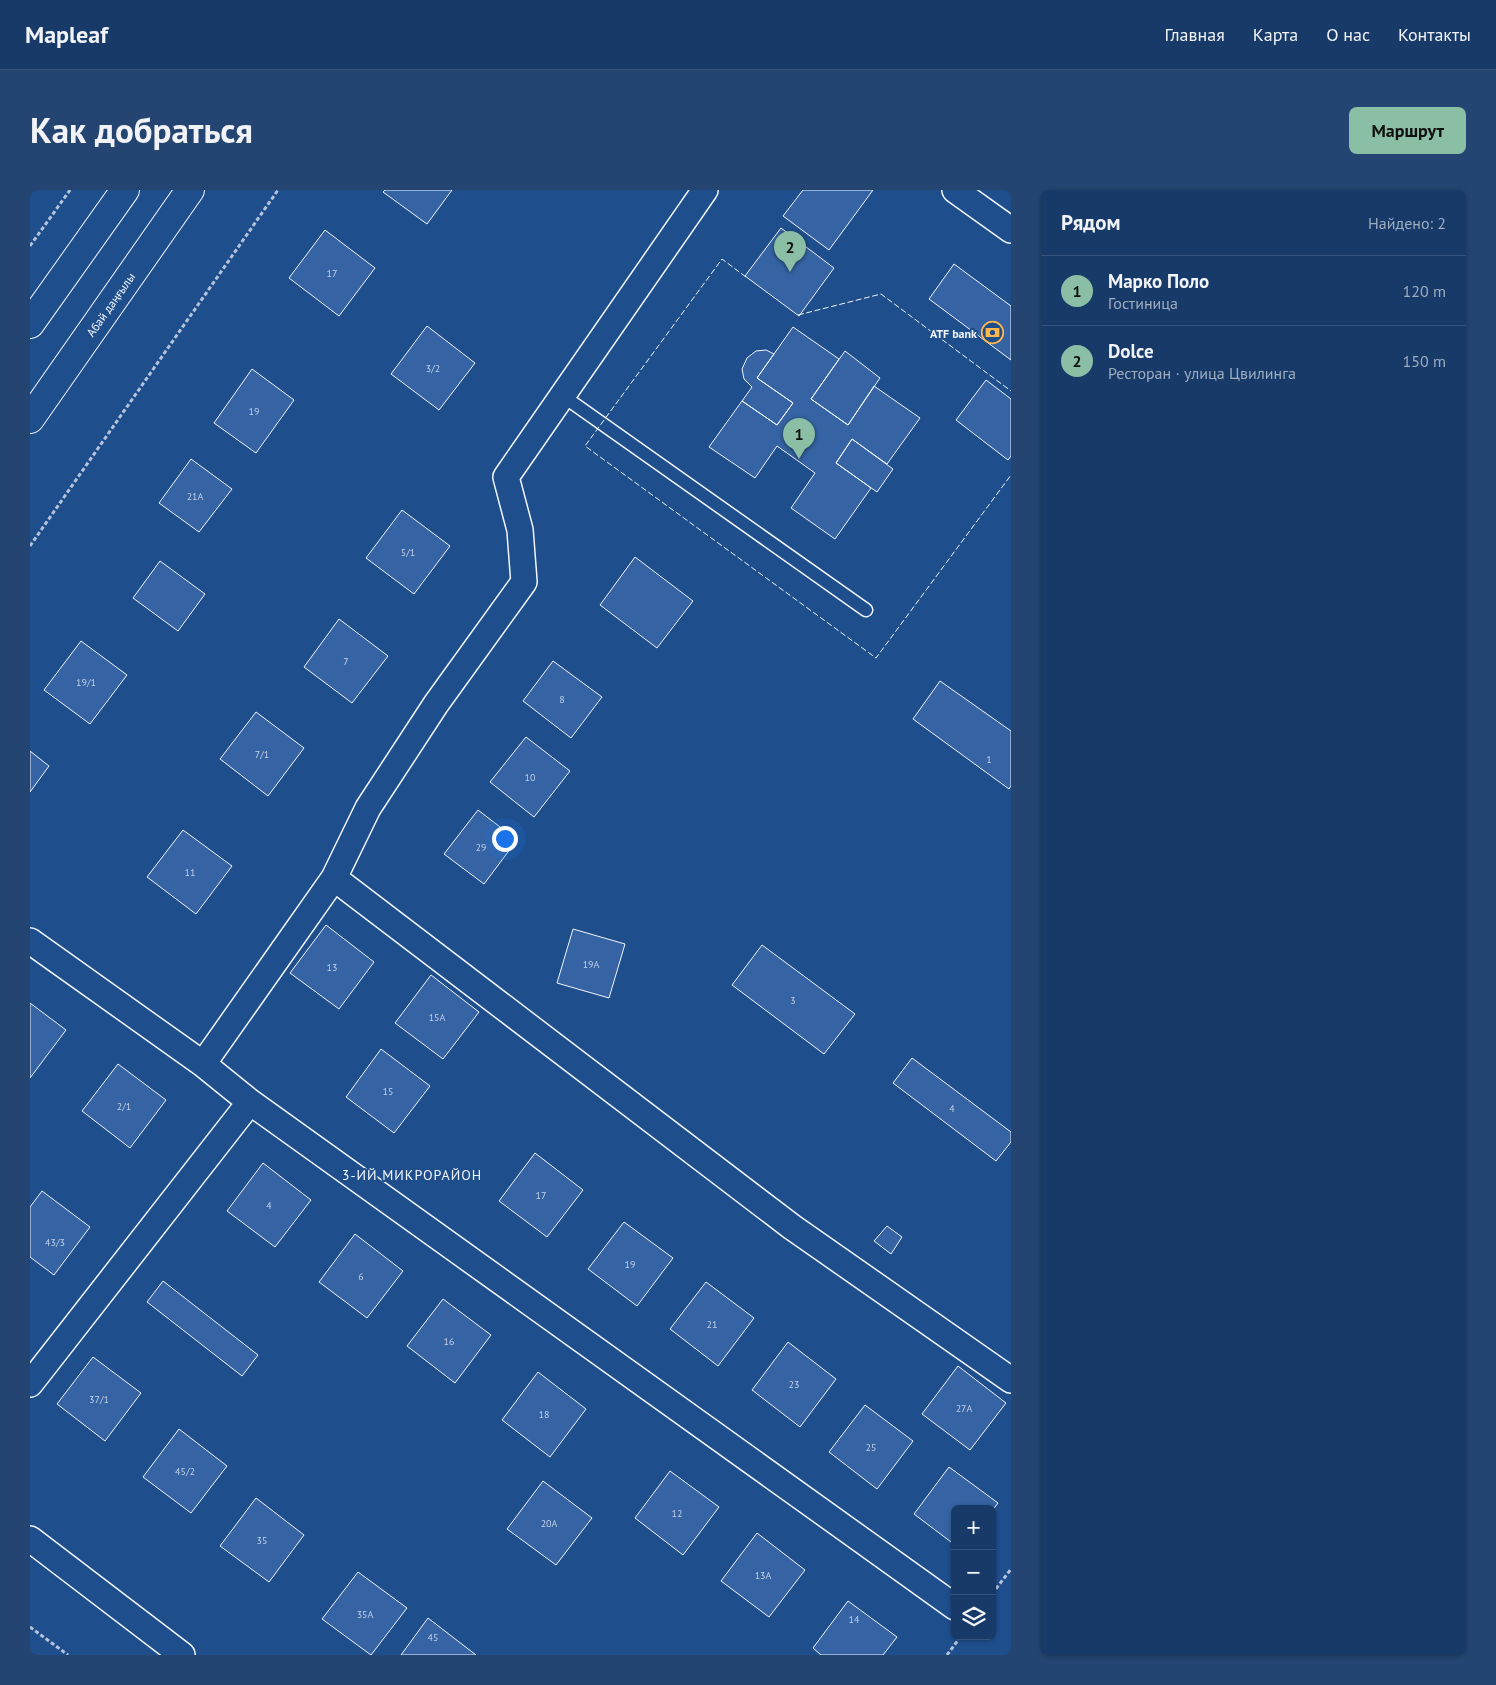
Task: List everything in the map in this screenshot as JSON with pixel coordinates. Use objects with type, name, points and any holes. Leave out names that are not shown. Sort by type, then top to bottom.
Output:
[{"type":"street","points":[[30,324],[124,190]]},
{"type":"street","points":[[203,1064],[334,878],[368,808],[436,704],[524,582],[520,530],[506,477],[705,190]]},
{"type":"street","points":[[955,190],[1011,230]]},
{"type":"street","name":"Абай даңғылы","points":[[30,419],[188,191]]},
{"type":"street","points":[[334,878],[792,1227],[1011,1380]]},
{"type":"street","points":[[30,941],[203,1064],[250,1102],[951,1605]]},
{"type":"street","points":[[30,1384],[250,1102]]},
{"type":"street","points":[[30,1539],[182,1655]]},
{"type":"lane","points":[[563,396],[866,610]]},
{"type":"path","points":[[30,246],[70,190]]},
{"type":"path","points":[[30,546],[278,190]]},
{"type":"path","points":[[996,1589],[1011,1568]]},
{"type":"path","points":[[30,1627],[68,1655]]},
{"type":"path","points":[[947,1655],[958,1640]]},
{"type":"building","points":[[385,190],[452,190],[427,224],[383,192]]},
{"type":"building","points":[[803,190],[873,190],[829,250],[783,216]]},
{"type":"building","points":[[781,228],[834,268],[799,316],[745,276]]},
{"type":"building","points":[[325,230],[375,268],[339,316],[289,278]]},
{"type":"building","name":"ATF bank","points":[[954,264],[1011,306],[1011,360],[929,299]]},
{"type":"building","points":[[427,326],[475,363],[439,410],[391,374]]},
{"type":"building","points":[[793,327],[839,359],[811,399],[848,425],[874,386],[920,418],[887,464],[852,439],[836,463],[871,488],[835,539],[791,508],[815,473],[777,446],[755,478],[709,447],[742,401],[777,425],[793,403],[757,378]]},
{"type":"building","points":[[766,350],[774,354],[757,378],[793,403],[777,425],[742,401],[752,387],[744,379],[742,369],[747,358],[756,351]]},
{"type":"building","points":[[845,351],[880,378],[848,425],[811,399]]},
{"type":"building","points":[[252,369],[294,400],[256,453],[214,423]]},
{"type":"building","points":[[986,380],[1011,399],[1011,456],[1008,460],[956,420]]},
{"type":"building","points":[[852,439],[893,469],[877,492],[836,463]]},
{"type":"building","points":[[191,459],[232,489],[199,532],[159,503]]},
{"type":"building","points":[[402,510],[450,546],[414,594],[366,558]]},
{"type":"building","points":[[635,557],[693,601],[657,648],[600,605]]},
{"type":"building","points":[[160,561],[205,594],[178,631],[133,598]]},
{"type":"building","points":[[339,619],[388,656],[352,703],[304,667]]},
{"type":"building","points":[[81,641],[127,675],[90,724],[44,690]]},
{"type":"building","points":[[553,661],[602,697],[571,738],[523,701]]},
{"type":"building","points":[[940,681],[1011,731],[1011,786],[1009,789],[913,719]]},
{"type":"building","points":[[256,712],[304,748],[268,796],[220,759]]},
{"type":"building","points":[[526,737],[570,771],[534,817],[490,782]]},
{"type":"building","points":[[30,751],[49,766],[30,792]]},
{"type":"building","points":[[478,810],[517,840],[484,884],[444,854]]},
{"type":"building","points":[[183,830],[232,866],[196,914],[147,877]]},
{"type":"building","points":[[326,925],[374,962],[339,1009],[290,973]]},
{"type":"building","points":[[573,929],[625,944],[609,998],[557,983]]},
{"type":"building","points":[[762,945],[855,1014],[824,1054],[732,985]]},
{"type":"building","points":[[431,975],[479,1012],[443,1059],[395,1023]]},
{"type":"building","points":[[30,1003],[66,1030],[30,1078]]},
{"type":"building","points":[[381,1049],[430,1086],[394,1133],[346,1097]]},
{"type":"building","points":[[912,1058],[1011,1132],[1011,1142],[996,1161],[893,1083]]},
{"type":"building","points":[[118,1064],[166,1100],[130,1148],[82,1111]]},
{"type":"building","points":[[535,1153],[583,1190],[547,1237],[499,1201]]},
{"type":"building","points":[[263,1163],[311,1200],[275,1247],[227,1211]]},
{"type":"building","points":[[42,1191],[90,1227],[54,1275],[30,1257],[30,1207]]},
{"type":"building","points":[[624,1222],[673,1258],[637,1306],[588,1269]]},
{"type":"building","points":[[887,1226],[902,1237],[891,1254],[874,1241]]},
{"type":"building","points":[[355,1234],[403,1271],[367,1318],[319,1282]]},
{"type":"building","points":[[163,1281],[258,1355],[242,1376],[147,1302]]},
{"type":"building","points":[[706,1282],[754,1318],[718,1366],[670,1329]]},
{"type":"building","points":[[443,1299],[491,1335],[455,1383],[407,1346]]},
{"type":"building","points":[[788,1342],[836,1379],[800,1427],[752,1390]]},
{"type":"building","points":[[93,1357],[141,1393],[105,1441],[57,1404]]},
{"type":"building","points":[[958,1366],[1006,1403],[970,1450],[922,1414]]},
{"type":"building","points":[[538,1372],[586,1409],[550,1457],[502,1420]]},
{"type":"building","points":[[865,1405],[913,1441],[877,1489],[829,1452]]},
{"type":"building","points":[[179,1429],[227,1466],[191,1513],[143,1477]]},
{"type":"building","points":[[949,1467],[998,1503],[996,1506],[951,1505],[951,1542],[914,1514]]},
{"type":"building","points":[[670,1471],[719,1507],[683,1555],[635,1518]]},
{"type":"building","points":[[543,1481],[592,1518],[556,1565],[507,1529]]},
{"type":"building","points":[[256,1498],[304,1535],[269,1582],[220,1546]]},
{"type":"building","points":[[757,1533],[805,1570],[769,1617],[721,1581]]},
{"type":"building","points":[[358,1572],[407,1608],[371,1655],[322,1619]]},
{"type":"building","points":[[848,1601],[897,1637],[883,1655],[821,1655],[813,1648]]},
{"type":"building","points":[[428,1618],[476,1655],[401,1655]]},
{"type":"fence","points":[[746,277],[722,259],[585,446],[876,658],[1011,475]]},
{"type":"fence","points":[[798,315],[881,294],[1011,391]]},
{"type":"place","name":"Dolce","points":[[790,272]]},
{"type":"place","name":"ATF bank","points":[[993,333]]},
{"type":"place","name":"Марко Поло","points":[[799,459]]},
{"type":"district","name":"3-ИЙ МИКРОРАЙОН","points":[[412,1175]]}]
